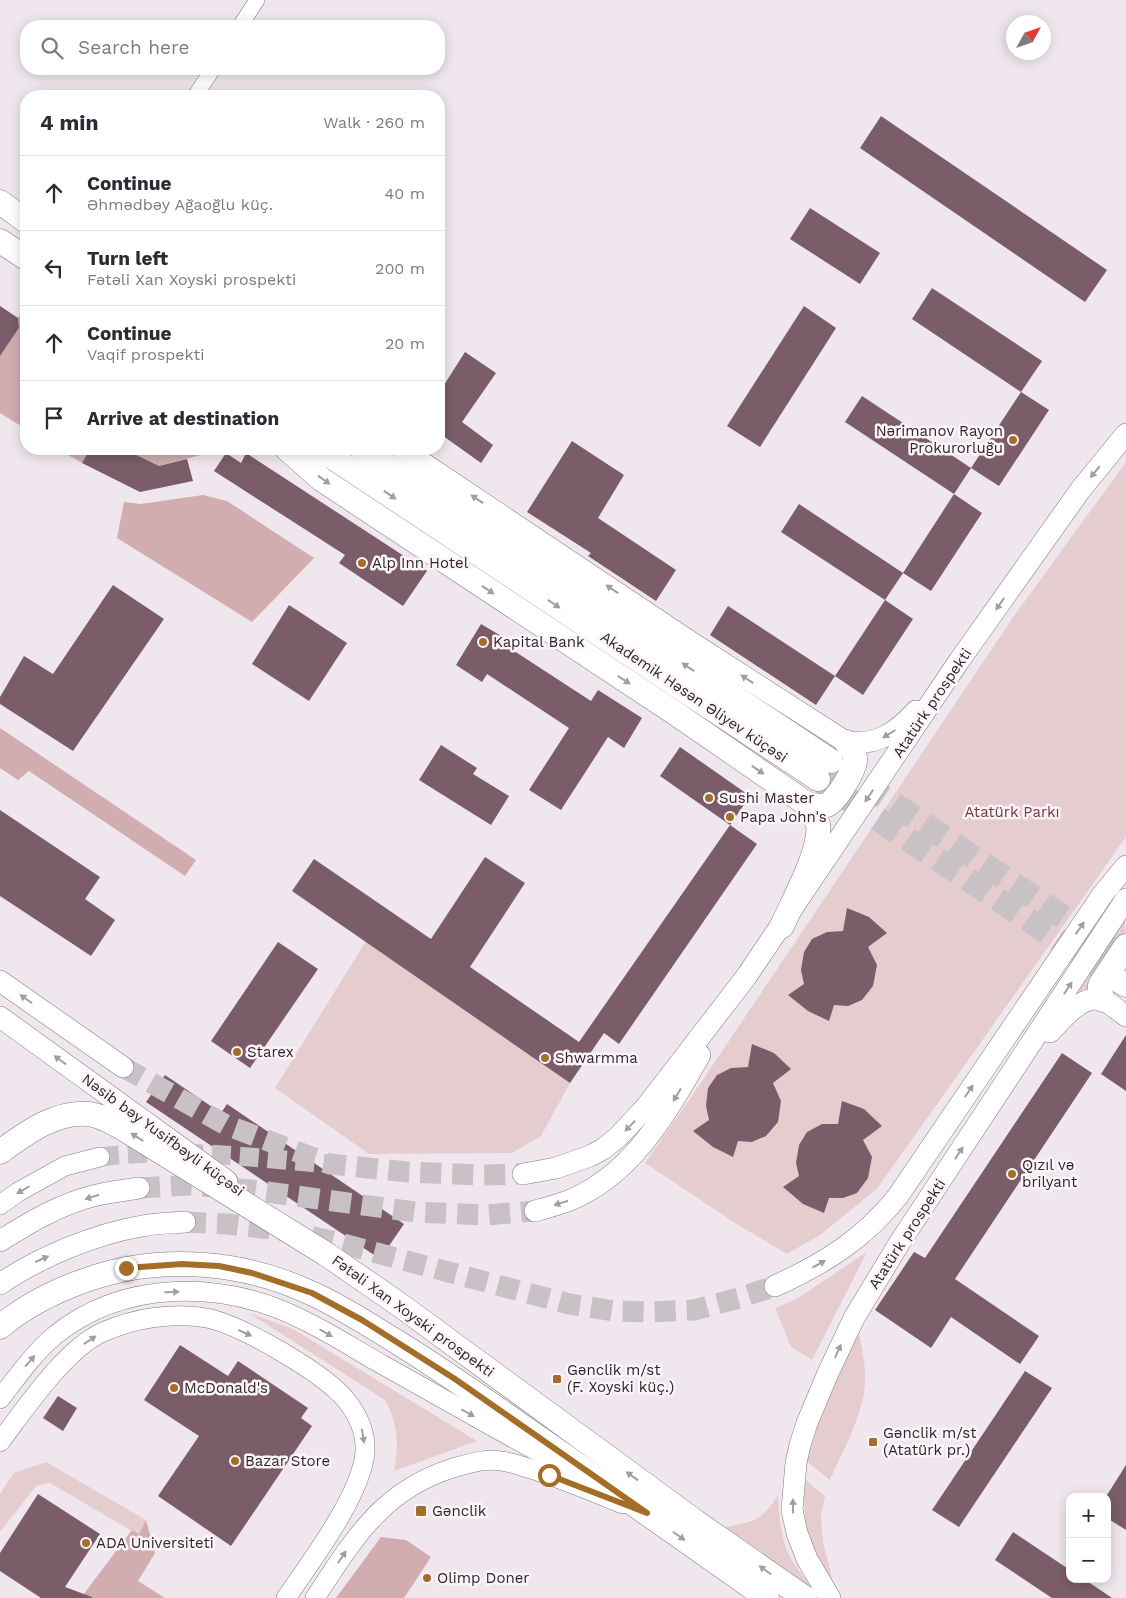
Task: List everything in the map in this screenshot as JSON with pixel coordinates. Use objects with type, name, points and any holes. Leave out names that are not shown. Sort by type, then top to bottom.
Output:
[{"type":"main road","points":[[0,202],[20,217]]},
{"type":"main road","points":[[0,210],[20,222]]},
{"type":"main road","points":[[0,241],[20,254]]},
{"type":"main road","name":"Atatürk prospekti","points":[[523,1174],[556,1168],[603,1149],[618,1137],[646,1107],[746,977],[959,661],[1081,489],[1126,434]]},
{"type":"main road","points":[[294,455],[321,479],[807,804],[818,826],[818,838],[814,853],[782,926]]},
{"type":"main road","name":"Akademik Həsən Əliyev küçəsi","points":[[329,455],[824,770],[371,455]]},
{"type":"main road","points":[[411,455],[689,641],[846,742],[853,751],[855,759],[854,768],[836,797],[825,805],[807,804]]},
{"type":"main road","points":[[846,742],[861,744],[876,741],[889,734],[908,720],[959,661]]},
{"type":"main road","name":"Atatürk prospekti","points":[[775,1286],[833,1256],[854,1241],[884,1214],[1103,894],[1126,866]]},
{"type":"main road","name":"Atatürk prospekti","points":[[830,1598],[806,1559],[797,1533],[792,1510],[796,1463],[807,1423],[841,1343],[900,1242],[1126,899]]},
{"type":"main road","points":[[1103,1000],[1100,985],[1126,946]]},
{"type":"main road","name":"Atatürk prospekti","points":[[534,1211],[568,1201],[595,1187],[632,1157],[666,1114],[746,977]]},
{"type":"main road","points":[[0,981],[123,1067]]},
{"type":"main road","points":[[1013,1070],[1076,1007],[1090,1000],[1103,1000],[1126,1016]]},
{"type":"main road","name":"Nəsib bəy Yusifbəyli küçəsi","points":[[0,1017],[326,1254]]},
{"type":"main road","name":"Fətəli Xan Xoyski prospekti","points":[[0,1152],[46,1123],[70,1115],[88,1114],[103,1118],[326,1254],[400,1305],[696,1522],[805,1598]]},
{"type":"main road","points":[[0,1242],[54,1210],[96,1196],[139,1188]]},
{"type":"main road","points":[[0,1284],[34,1263],[55,1253],[102,1236],[142,1226],[185,1222]]},
{"type":"main road","name":"Fətəli Xan Xoyski prospekti","points":[[0,1327],[32,1305],[64,1288],[126,1268],[182,1264],[219,1266],[252,1273],[312,1293],[362,1320],[455,1379],[767,1598]]},
{"type":"street","points":[[244,20],[258,0]]},
{"type":"street","points":[[199,90],[209,75]]},
{"type":"street","points":[[0,1205],[18,1192],[65,1166],[100,1156]]},
{"type":"street","points":[[0,1399],[28,1363],[47,1343],[93,1311],[131,1297],[159,1292],[206,1292],[230,1295],[252,1300],[301,1319],[647,1513]]},
{"type":"street","points":[[0,1442],[50,1378],[83,1344],[101,1332],[128,1322],[163,1316],[207,1319],[226,1325],[274,1348],[332,1387],[346,1400],[362,1429],[365,1453],[358,1480],[342,1512],[286,1598]]},
{"type":"street","points":[[315,1598],[360,1532],[374,1515],[401,1493],[435,1474],[484,1461],[503,1461],[549,1475],[647,1513]]},
{"type":"green space","name":"Atatürk Parkı","points":[[1126,462],[1126,837],[877,1189],[820,1235],[787,1254],[735,1223],[645,1163],[1014,616]]},
{"type":"green space","points":[[1125,920],[1126,941],[1092,992],[1070,995],[1087,978]]},
{"type":"green space","points":[[366,941],[570,1083],[541,1136],[512,1153],[369,1154],[275,1088]]},
{"type":"green space","points":[[867,1252],[812,1360],[791,1347],[775,1308],[798,1298]]},
{"type":"green space","points":[[249,1313],[293,1329],[477,1441],[394,1471],[397,1452],[395,1426],[385,1400]]},
{"type":"green space","points":[[857,1323],[865,1367],[864,1393],[854,1426],[830,1480],[805,1460],[817,1422]]},
{"type":"green space","points":[[46,1462],[146,1520],[139,1535],[50,1483],[36,1486],[0,1532],[0,1494],[14,1473]]},
{"type":"green space","points":[[803,1478],[825,1496],[821,1516],[823,1542],[834,1586],[812,1548],[805,1521]]},
{"type":"green space","points":[[778,1495],[780,1524],[785,1546],[793,1562],[810,1586],[725,1527],[750,1521],[762,1515]]},
{"type":"shaded area","points":[[20,315],[20,425],[0,413],[0,356],[19,328],[18,318]]},
{"type":"shaded area","points":[[68,455],[87,455],[82,463]]},
{"type":"shaded area","points":[[136,455],[200,455],[159,466]]},
{"type":"shaded area","points":[[203,495],[227,501],[314,558],[252,622],[117,538],[124,502],[141,504]]},
{"type":"shaded area","points":[[0,728],[196,860],[185,876],[29,771],[18,780],[0,768]]},
{"type":"shaded area","points":[[146,1520],[155,1553],[138,1581],[165,1598],[92,1598],[83,1595],[132,1530],[139,1534]]},
{"type":"shaded area","points":[[381,1537],[406,1540],[431,1557],[404,1598],[336,1598]]},
{"type":"building","points":[[881,116],[1107,270],[1085,302],[860,148]]},
{"type":"building","points":[[810,208],[880,253],[860,284],[790,239]]},
{"type":"building","points":[[932,288],[1042,361],[1021,392],[912,319]]},
{"type":"building","points":[[0,306],[18,318],[19,328],[0,356]]},
{"type":"building","points":[[804,306],[836,328],[760,447],[727,426]]},
{"type":"building","points":[[465,352],[496,373],[462,422],[493,445],[481,463],[445,437],[445,384]]},
{"type":"building","points":[[1021,392],[1049,410],[999,486],[971,468]]},
{"type":"building","points":[[862,396],[971,468],[954,494],[845,422]]},
{"type":"building","points":[[572,441],[624,475],[598,518],[676,570],[656,601],[588,556],[591,553],[527,512]]},
{"type":"building","points":[[87,455],[136,455],[159,466],[187,459],[193,481],[140,492],[82,463]]},
{"type":"building","points":[[225,455],[229,455],[241,463],[245,455],[249,455],[427,571],[403,606],[339,563],[345,555],[214,471]]},
{"type":"building","points":[[954,494],[982,513],[931,591],[903,573]]},
{"type":"building","points":[[799,504],[903,573],[885,600],[781,532]]},
{"type":"building","points":[[113,585],[164,619],[73,751],[0,704],[0,697],[24,656],[53,674]]},
{"type":"building","points":[[885,600],[913,619],[863,695],[835,676]]},
{"type":"building","points":[[289,605],[347,643],[309,701],[252,664]]},
{"type":"building","points":[[728,606],[835,676],[816,705],[710,635]]},
{"type":"building","points":[[481,624],[508,640],[505,645],[591,701],[598,690],[642,718],[624,748],[608,737],[561,810],[529,790],[569,728],[487,674],[482,682],[456,665]]},
{"type":"building","points":[[441,745],[477,768],[473,774],[509,796],[491,825],[419,780]]},
{"type":"building","points":[[680,747],[750,796],[730,825],[660,776]]},
{"type":"building","points":[[0,810],[100,877],[85,899],[115,920],[91,956],[0,896]]},
{"type":"building","points":[[730,825],[757,844],[619,1044],[604,1033],[570,1083],[292,891],[314,859],[431,939],[485,857],[525,883],[470,967],[579,1042]]},
{"type":"building","points":[[847,908],[869,917],[887,933],[868,947],[877,965],[873,986],[862,1000],[848,1006],[834,1005],[829,1021],[808,1011],[788,995],[804,984],[801,970],[804,952],[812,939],[827,932],[843,931]]},
{"type":"building","points":[[278,942],[318,969],[250,1068],[211,1041]]},
{"type":"building","points":[[1126,1035],[1126,1091],[1101,1074]]},
{"type":"building","points":[[752,1044],[774,1053],[791,1069],[773,1083],[781,1101],[778,1122],[766,1136],[752,1142],[738,1141],[733,1157],[713,1147],[693,1131],[709,1120],[706,1106],[708,1088],[717,1075],[731,1068],[748,1067]]},
{"type":"building","points":[[1062,1053],[1092,1073],[955,1279],[1039,1336],[1020,1364],[951,1317],[931,1348],[875,1310],[914,1252],[925,1258]]},
{"type":"building","points":[[165,1075],[221,1113],[227,1104],[404,1224],[380,1259],[146,1102]]},
{"type":"building","points":[[842,1101],[864,1109],[882,1126],[863,1140],[872,1157],[868,1178],[857,1193],[843,1198],[829,1198],[824,1213],[803,1204],[783,1187],[799,1176],[796,1163],[799,1145],[807,1132],[822,1124],[838,1124]]},
{"type":"building","name":"Bazar Store","points":[[180,1345],[228,1376],[238,1361],[308,1408],[301,1418],[312,1426],[231,1546],[158,1496],[199,1436],[144,1400]]},
{"type":"building","points":[[1025,1371],[1052,1388],[959,1527],[932,1510]]},
{"type":"building","points":[[58,1396],[77,1408],[63,1431],[43,1418]]},
{"type":"building","points":[[1126,1465],[1126,1530],[1111,1521],[1111,1493],[1108,1493]]},
{"type":"building","points":[[38,1494],[100,1534],[65,1587],[92,1598],[41,1598],[0,1571],[0,1553]]},
{"type":"building","points":[[1013,1532],[1066,1567],[1066,1583],[1090,1583],[1112,1598],[1052,1598],[995,1560]]},
{"type":"tunnel","points":[[834,764],[1126,959]]},
{"type":"tunnel","points":[[818,779],[1121,982]]},
{"type":"tunnel","points":[[123,1067],[226,1125],[330,1164],[407,1172],[481,1175],[523,1174]]},
{"type":"tunnel","points":[[100,1157],[129,1154],[186,1153],[330,1164]]},
{"type":"tunnel","points":[[139,1188],[190,1185],[252,1190],[415,1212],[486,1215],[535,1211]]},
{"type":"tunnel","points":[[185,1222],[227,1224],[279,1230],[332,1241],[569,1304],[614,1311],[694,1310],[775,1286]]},
{"type":"place","name":"Nərimanov Rayon Prokurorluğu","points":[[1013,440]]},
{"type":"place","name":"Alp Inn Hotel","points":[[362,563]]},
{"type":"place","name":"Kapital Bank","points":[[483,642]]},
{"type":"place","name":"Sushi Master","points":[[709,798]]},
{"type":"place","name":"Papa John's","points":[[730,817]]},
{"type":"place","name":"Starex","points":[[237,1052]]},
{"type":"place","name":"Shwarmma","points":[[545,1058]]},
{"type":"place","name":"Qızıl və brilyant","points":[[1012,1174]]},
{"type":"place","name":"Gənclik m/st (F. Xoyski küç.)","points":[[557,1379]]},
{"type":"place","name":"McDonald's","points":[[174,1388]]},
{"type":"place","name":"Gənclik m/st (Atatürk pr.)","points":[[873,1442]]},
{"type":"place","name":"Bazar Store","points":[[235,1461]]},
{"type":"place","name":"Gənclik","points":[[421,1511]]},
{"type":"place","name":"ADA Universiteti","points":[[86,1543]]},
{"type":"place","name":"Olimp Doner","points":[[427,1578]]},
{"type":"route","points":[[126,1268],[182,1264],[219,1266],[252,1273],[312,1293],[362,1320],[455,1379],[647,1513],[549,1475]]}]
